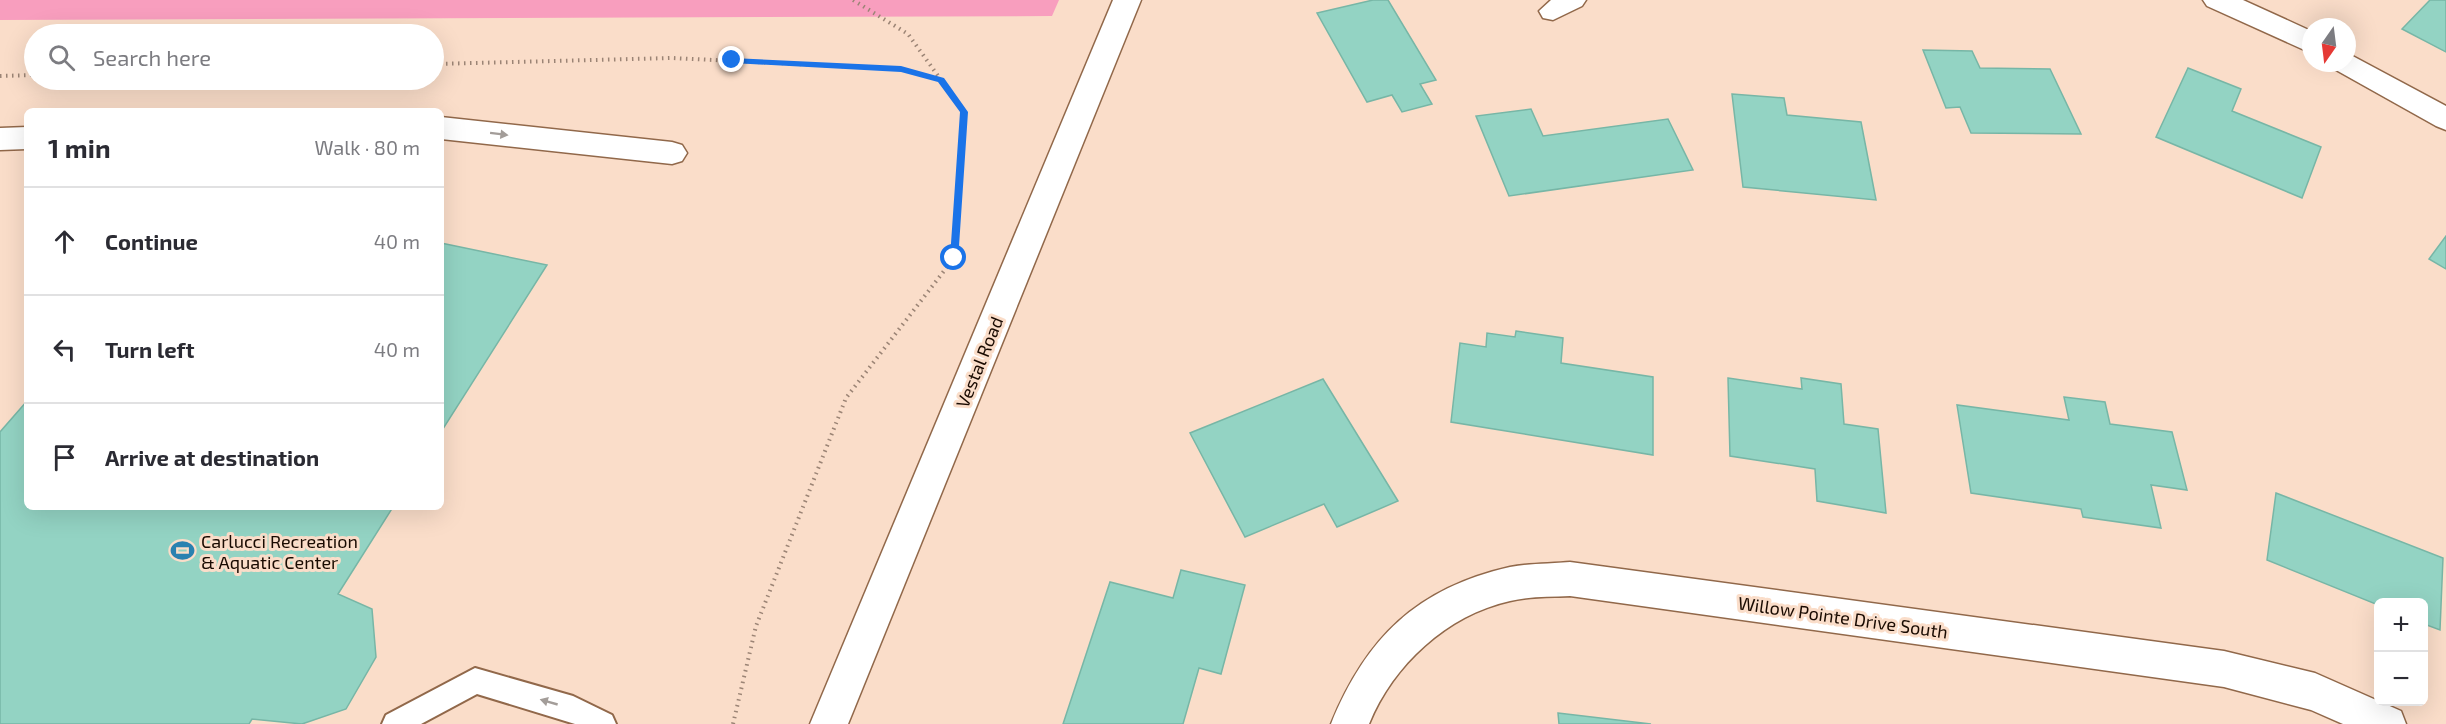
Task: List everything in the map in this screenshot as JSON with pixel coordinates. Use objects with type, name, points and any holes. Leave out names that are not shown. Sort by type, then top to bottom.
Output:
[{"type":"street","name":"Vestal Road","points":[[830,724],[1127,0]]},
{"type":"street","points":[[2217,0],[2266,20],[2302,38]]},
{"type":"street","points":[[2356,68],[2446,118]]},
{"type":"street","points":[[444,128],[672,153]]},
{"type":"street","points":[[0,139],[24,138]]},
{"type":"street","name":"Willow Pointe Drive South","points":[[1350,724],[1369,683],[1406,637],[1454,603],[1510,584],[1570,579],[2224,669],[2315,692],[2387,724]]},
{"type":"lane","points":[[395,724],[475,681],[573,709],[603,724]]},
{"type":"path","points":[[733,724],[756,626],[846,398],[954,258],[964,112],[908,34],[853,0]]},
{"type":"path","points":[[444,64],[672,57],[901,69],[941,80]]},
{"type":"path","points":[[0,76],[24,75]]},
{"type":"shaded area","points":[[0,0],[1059,0],[1052,16],[0,20]]},
{"type":"building","points":[[1373,0],[1388,0],[1436,80],[1420,84],[1432,104],[1402,112],[1392,95],[1367,102],[1317,13]]},
{"type":"building","points":[[2430,0],[2446,0],[2446,52],[2402,29]]},
{"type":"building","points":[[1923,50],[1972,51],[1980,68],[2050,69],[2081,134],[1971,133],[1960,107],[1946,108]]},
{"type":"building","points":[[2188,68],[2241,89],[2232,111],[2321,147],[2302,198],[2156,137]]},
{"type":"building","points":[[1732,94],[1784,98],[1787,115],[1861,122],[1876,200],[1743,187]]},
{"type":"building","points":[[1531,109],[1543,136],[1668,119],[1693,170],[1509,196],[1476,116]]},
{"type":"building","points":[[2446,236],[2446,269],[2429,259]]},
{"type":"building","points":[[444,244],[547,265],[444,427]]},
{"type":"building","points":[[1516,331],[1563,338],[1561,363],[1653,377],[1653,455],[1451,422],[1460,343],[1486,347],[1487,333],[1515,337]]},
{"type":"building","points":[[1728,378],[1802,389],[1801,378],[1841,384],[1844,424],[1878,429],[1886,513],[1817,501],[1815,469],[1730,456]]},
{"type":"building","points":[[1323,379],[1398,501],[1337,527],[1324,504],[1245,537],[1190,433]]},
{"type":"building","points":[[2064,397],[2105,402],[2110,424],[2172,432],[2187,490],[2151,485],[2161,528],[2083,517],[2081,509],[1971,493],[1957,405],[2069,420]]},
{"type":"building","name":"Carlucci Recreation & Aquatic Center","points":[[24,404],[24,510],[391,510],[338,594],[372,609],[376,657],[346,709],[302,724],[252,719],[249,724],[0,724],[0,432]]},
{"type":"building","points":[[2276,493],[2443,558],[2440,630],[2428,626],[2428,598],[2374,598],[2374,603],[2267,560]]},
{"type":"building","points":[[1181,570],[1245,585],[1221,674],[1199,668],[1183,724],[1063,724],[1110,582],[1173,598]]},
{"type":"building","points":[[1558,713],[1651,724],[1559,724]]},
{"type":"place","name":"Carlucci Recreation & Aquatic Center","points":[[183,551]]},
{"type":"route","points":[[732,60],[901,69],[941,80],[964,112],[954,258]]}]
